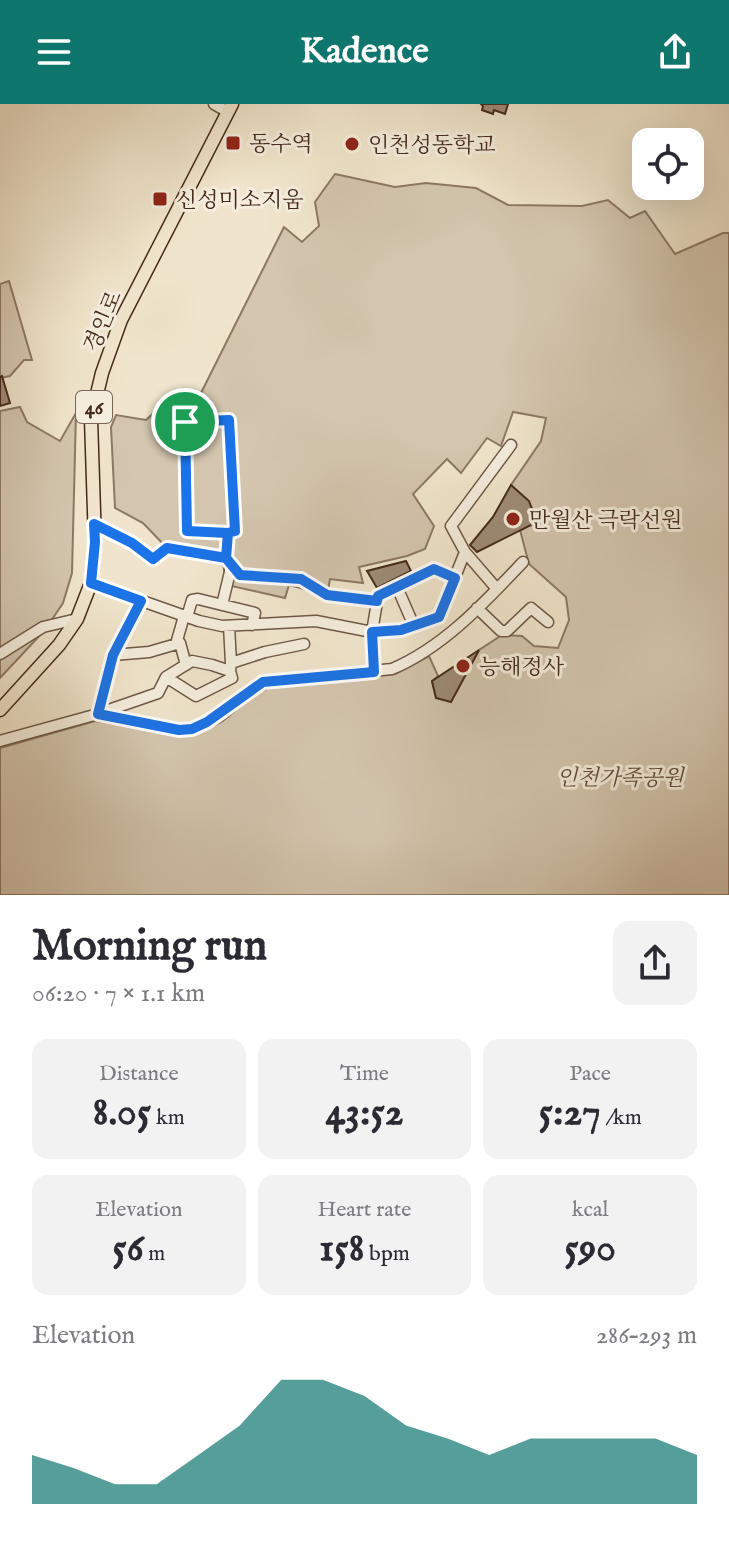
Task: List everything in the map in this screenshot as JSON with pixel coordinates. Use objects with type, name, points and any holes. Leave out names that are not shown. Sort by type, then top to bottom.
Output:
[{"type":"main road","name":"경인로","points":[[0,710],[59,645],[77,619],[91,583],[95,542],[91,419],[102,373],[121,320],[230,108]]},
{"type":"street","points":[[214,104],[230,108]]},
{"type":"street","points":[[229,420],[235,531],[228,533],[187,531],[185,422],[229,420]]},
{"type":"street","points":[[497,589],[465,552],[451,526],[511,445]]},
{"type":"street","points":[[94,524],[132,543],[153,559],[167,548],[228,560],[240,575],[301,579],[327,595],[377,601]]},
{"type":"street","points":[[222,605],[230,572],[228,533]]},
{"type":"street","points":[[91,583],[199,621],[229,626],[316,621],[372,632],[401,630],[439,617],[465,552]]},
{"type":"street","points":[[98,714],[179,730],[192,729],[207,722],[263,682],[392,669],[409,662],[455,629],[523,562]]},
{"type":"street","points":[[374,672],[372,632],[378,596],[434,569],[455,578]]},
{"type":"street","points":[[397,587],[414,626]]},
{"type":"street","points":[[176,644],[192,600],[255,613],[252,625]]},
{"type":"street","points":[[98,714],[113,655],[141,601]]},
{"type":"street","points":[[477,608],[501,631],[507,631],[531,608],[548,622]]},
{"type":"street","points":[[439,617],[455,629]]},
{"type":"street","points":[[0,654],[43,627],[77,619]]},
{"type":"street","points":[[166,677],[196,696],[232,678],[229,626]]},
{"type":"street","points":[[113,655],[149,652],[180,643],[186,665]]},
{"type":"street","points":[[0,741],[98,714],[158,693],[166,677],[192,661],[230,667],[265,652],[304,644]]},
{"type":"green space","name":"인천가족공원","points":[[335,174],[395,187],[426,183],[476,188],[508,205],[582,206],[608,200],[630,218],[645,211],[675,254],[729,233],[729,895],[0,895],[0,748],[95,721],[184,734],[203,731],[223,721],[253,696],[268,688],[395,674],[429,656],[438,676],[432,682],[436,698],[451,701],[479,650],[502,635],[522,636],[534,646],[558,648],[569,620],[566,597],[529,564],[520,530],[537,522],[511,485],[541,441],[546,418],[513,412],[501,446],[487,438],[461,473],[447,459],[413,494],[434,526],[425,549],[359,567],[363,583],[330,579],[327,595],[289,585],[285,598],[227,585],[223,564],[167,548],[143,523],[115,508],[111,427],[116,415],[146,420],[157,410],[192,411],[284,227],[302,242],[319,226],[315,202]]},
{"type":"green space","points":[[9,281],[32,360],[24,360],[10,376],[0,378],[0,284]]},
{"type":"green space","points":[[20,407],[27,422],[60,441],[76,413],[72,573],[63,603],[45,630],[0,678],[0,411]]},
{"type":"building","points":[[481,104],[508,104],[505,114],[494,110],[493,114],[482,110]]},
{"type":"building","points":[[0,377],[10,403],[0,406]]},
{"type":"building","name":"만월산 극락선원","points":[[511,485],[529,501],[537,522],[477,552],[470,545],[493,517]]},
{"type":"building","points":[[406,561],[411,571],[377,588],[367,571]]},
{"type":"building","name":"능해정사","points":[[479,650],[451,702],[436,698],[432,681]]},
{"type":"place","name":"동수역","points":[[233,143]]},
{"type":"place","name":"인천성동학교","points":[[352,144]]},
{"type":"place","name":"신성미소지움","points":[[160,199]]},
{"type":"place","name":"만월산 극락선원","points":[[513,519]]},
{"type":"place","name":"능해정사","points":[[463,666]]},
{"type":"route","points":[[185,422],[187,531],[228,533],[226,558],[167,548],[153,559],[132,543],[94,524],[91,583],[141,601],[113,655],[98,714],[179,730],[192,729],[207,722],[263,682],[374,672],[372,632],[401,630],[439,617],[455,578],[434,569],[378,596],[377,601],[327,595],[301,579],[240,575],[226,558],[227,545],[228,533],[235,531],[229,420],[185,422]]}]
